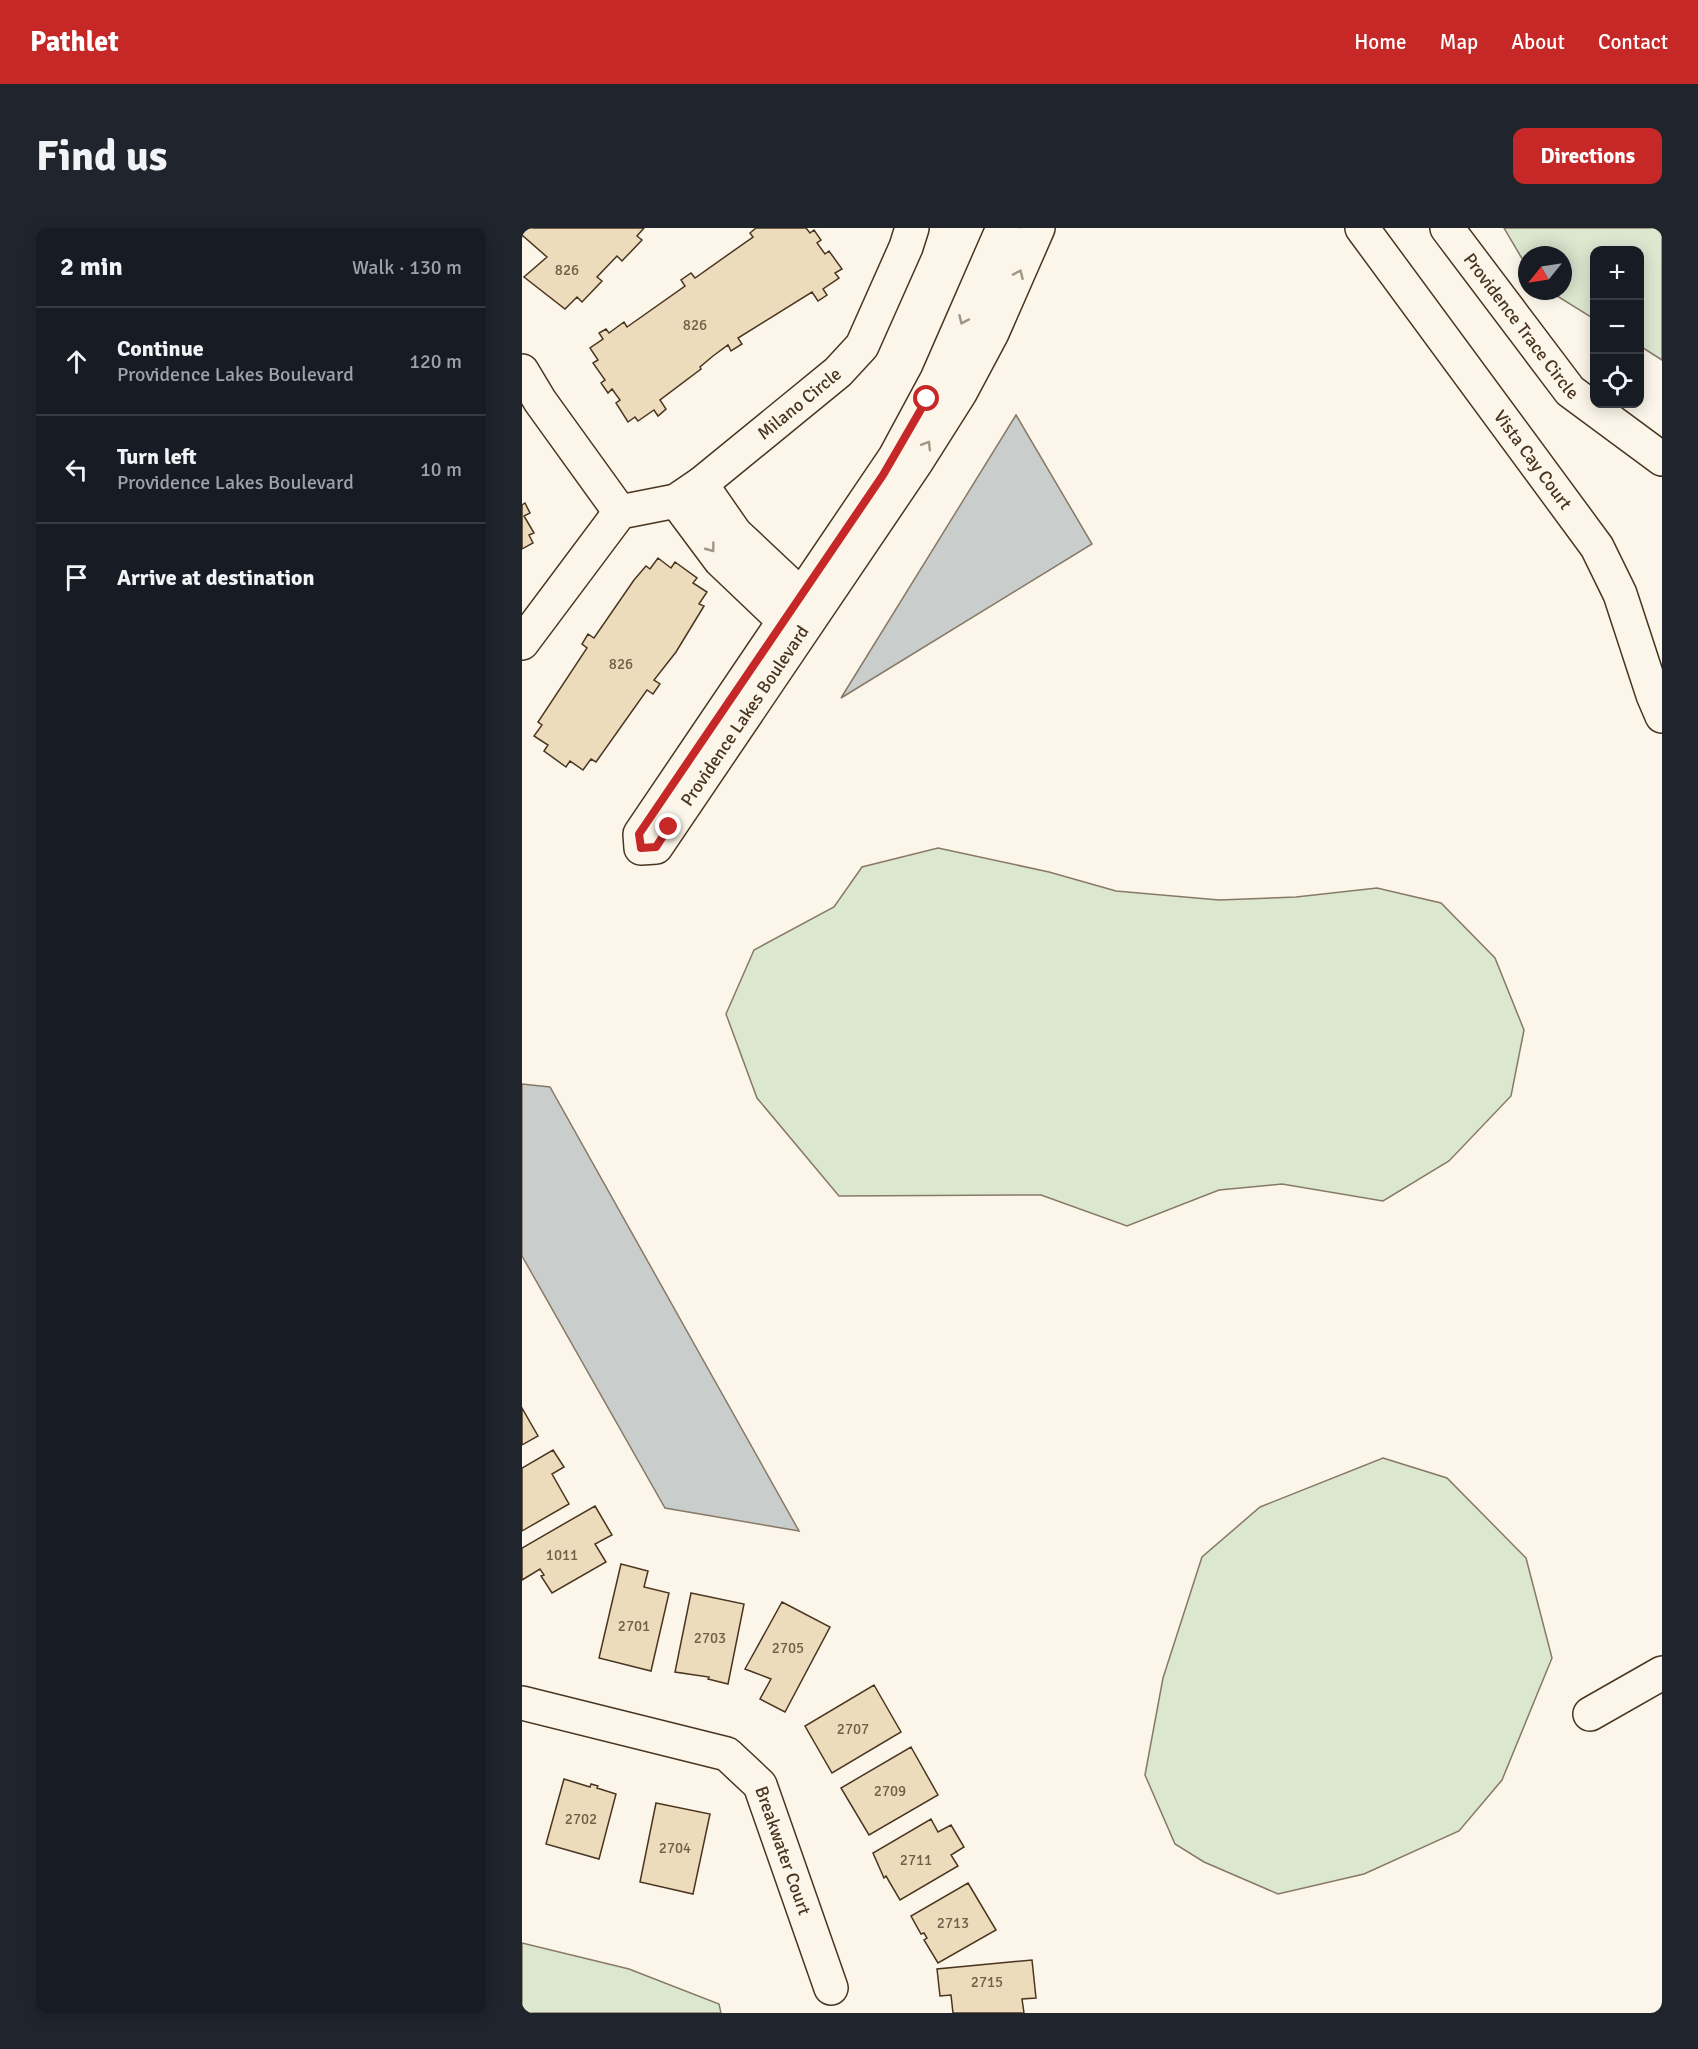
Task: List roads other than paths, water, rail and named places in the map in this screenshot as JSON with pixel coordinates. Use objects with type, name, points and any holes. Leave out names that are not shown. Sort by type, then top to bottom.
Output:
[{"type":"street","name":"Milano Circle","points":[[620,512],[688,493],[838,372],[862,346],[912,228]]},
{"type":"street","name":"Providence Lakes Boulevard","points":[[1003,228],[937,379],[895,457],[794,609],[639,834],[641,848],[656,847],[917,461],[960,393],[992,333],[1038,228]]},
{"type":"street","name":"Vista Cay Court","points":[[1362,228],[1597,548],[1620,594],[1659,702]]},
{"type":"street","name":"Providence Trace Circle","points":[[1447,228],[1570,391],[1662,459]]},
{"type":"street","points":[[522,371],[540,401],[620,512],[522,643]]},
{"type":"street","points":[[688,493],[735,533],[794,609]]},
{"type":"street","points":[[1590,1714],[1662,1673]]},
{"type":"street","name":"Breakwater Court","points":[[522,1703],[728,1754],[760,1785],[831,1988]]}]
